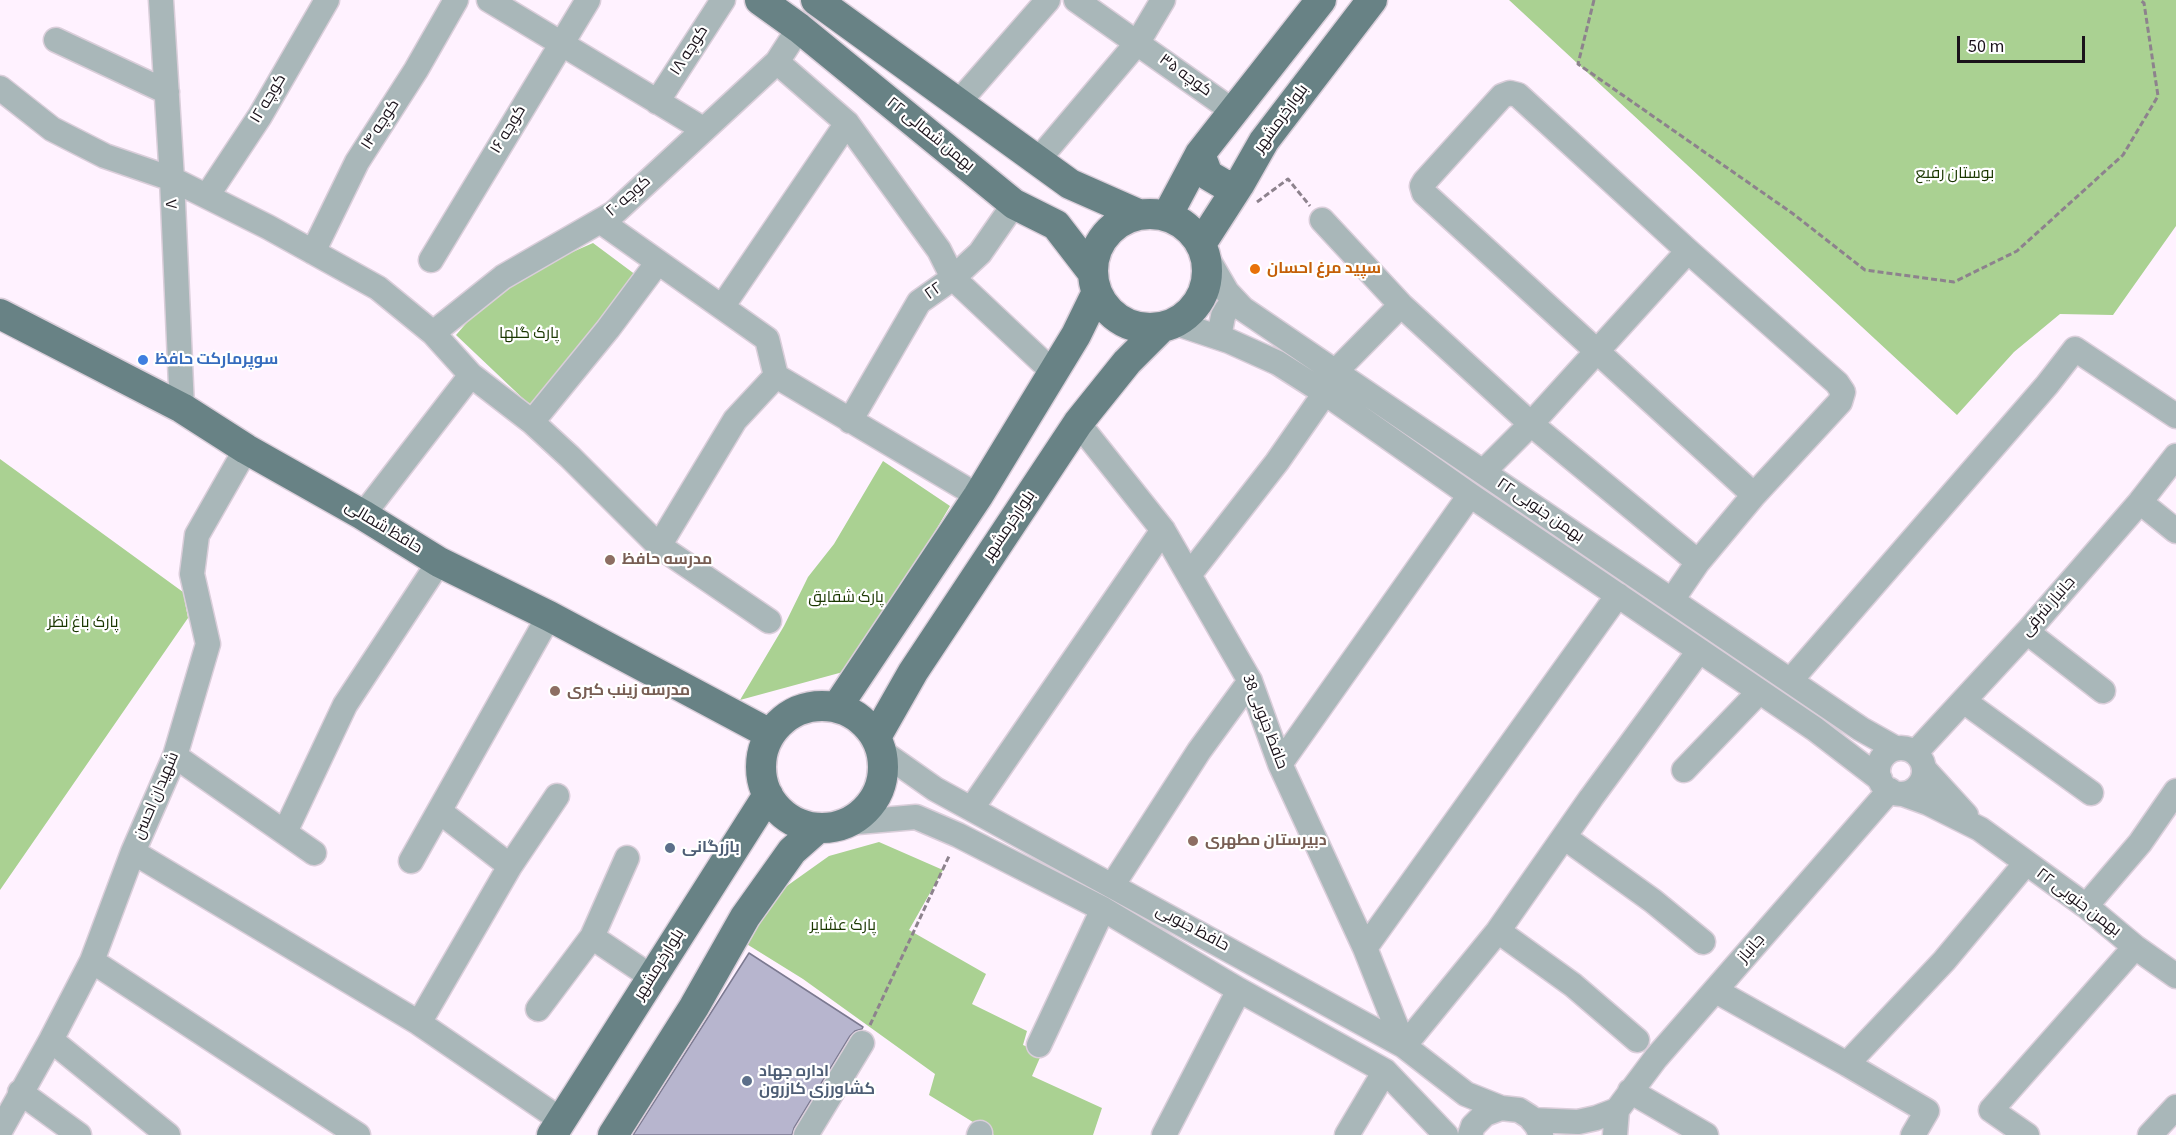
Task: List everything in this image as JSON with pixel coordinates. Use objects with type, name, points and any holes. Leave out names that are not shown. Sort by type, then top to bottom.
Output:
[{"type":"main road","name":"۲۲ بهمن شمالی","points":[[760,0],[798,28],[1014,204],[1056,225],[1095,283]]},
{"type":"main road","points":[[1167,216],[1200,154],[1321,0]]},
{"type":"main road","name":"بلوارخرمشهر","points":[[1203,249],[1264,141],[1372,0]]},
{"type":"main road","points":[[827,3],[958,103],[1070,184],[1138,214]]},
{"type":"main road","points":[[1200,154],[1208,175],[1236,190]]},
{"type":"main road","points":[[1056,225],[1070,218],[1078,208],[1070,184]]},
{"type":"main road","points":[[837,707],[978,496],[1076,335],[1095,283],[1096,252],[1102,239],[1124,219],[1138,214],[1153,213],[1181,222],[1193,232],[1203,249],[1208,276],[1202,297],[1186,316],[1168,325],[1147,328],[1132,326],[1118,319],[1107,309],[1095,283]]},
{"type":"main road","name":"حافظ شمالی","points":[[0,314],[182,408],[246,449],[363,515],[439,562],[549,616],[770,734]]},
{"type":"main road","points":[[1076,335],[1096,325],[1111,329],[1122,344],[1127,362]]},
{"type":"main road","name":"بلوارخرمشهر","points":[[878,744],[913,672],[1078,423],[1127,362],[1168,325]]},
{"type":"main road","points":[[878,646],[879,660],[885,671],[896,676],[913,672]]},
{"type":"main road","points":[[613,1135],[694,1007],[745,917],[792,851],[832,825],[859,816],[877,793],[882,779],[883,765],[878,744],[860,718],[837,707],[812,706],[800,710],[778,724],[770,734],[761,762],[762,779],[768,795],[777,808],[789,818],[802,825],[832,825]]},
{"type":"main road","name":"بلوارخرمشهر","points":[[557,1128],[768,795]]},
{"type":"main road","points":[[748,826],[764,822],[775,826],[782,833],[792,851]]},
{"type":"street","name":"۸","points":[[161,0],[182,408]]},
{"type":"street","name":"کوچه ۱۲","points":[[207,196],[260,116],[327,0]]},
{"type":"street","name":"کوچه ۱۴","points":[[313,252],[357,162],[416,70],[456,0]]},
{"type":"street","points":[[489,0],[703,129]]},
{"type":"street","name":"کوچه ۱۶","points":[[430,260],[588,0]]},
{"type":"street","name":"کوچه ۱۸","points":[[657,102],[723,0]]},
{"type":"street","points":[[958,103],[1048,0]]},
{"type":"street","name":"کوچه ۳۵","points":[[1077,0],[1233,111]]},
{"type":"street","points":[[1038,160],[1138,42],[1163,0]]},
{"type":"street","name":"کوچه ۲۰","points":[[433,333],[503,277],[614,213],[777,62],[798,28]]},
{"type":"street","points":[[56,40],[167,92]]},
{"type":"street","points":[[777,62],[848,123],[939,250],[953,278],[1053,372]]},
{"type":"street","points":[[0,88],[52,129],[105,156],[172,179],[207,196],[378,288],[433,333],[471,375],[532,422],[659,546],[769,621]]},
{"type":"street","points":[[1672,600],[1698,562],[1754,495],[1840,402],[1843,392],[1837,383],[1518,95],[1510,93],[1502,96],[1433,172],[1422,186],[1425,193],[1754,495]]},
{"type":"street","points":[[722,307],[848,123]]},
{"type":"street","name":"۲۲","points":[[850,421],[919,302],[953,278],[980,253],[1014,204]]},
{"type":"street","points":[[1322,220],[1401,305],[1531,424],[1698,562]]},
{"type":"street","points":[[600,221],[767,339],[776,376],[978,496]]},
{"type":"street","name":"۲۲ بهمن جنوبی","points":[[1203,249],[1227,292],[1237,304],[1470,495],[1815,729],[1891,788],[1980,829],[2086,906],[2135,947],[2176,976]]},
{"type":"street","points":[[1483,472],[1531,424],[1688,250]]},
{"type":"street","points":[[532,422],[608,329],[658,262]]},
{"type":"street","points":[[1219,338],[1223,316],[1227,309],[1237,304]]},
{"type":"street","points":[[1189,575],[1277,462],[1330,382],[1401,305]]},
{"type":"street","name":"۲۲ بهمن جنوبی","points":[[1168,325],[1219,338],[1330,382],[1483,472],[1861,729],[1912,757],[1980,829]]},
{"type":"street","points":[[1790,681],[2047,384],[2075,348],[2176,416]]},
{"type":"street","points":[[363,515],[471,375]]},
{"type":"street","points":[[659,546],[735,420],[776,376]]},
{"type":"street","name":"حافظ جنوبی 38","points":[[1078,423],[1162,530],[1250,681],[1280,764],[1365,948],[1404,1046]]},
{"type":"street","name":"شهیدان احسن","points":[[0,1131],[93,961],[133,852],[175,756],[208,644],[192,574],[196,535],[246,449]]},
{"type":"street","name":"جانباز شرقی","points":[[1912,757],[2027,632],[2140,502],[2176,456]]},
{"type":"street","points":[[1280,764],[1470,495]]},
{"type":"street","points":[[2140,502],[2176,531]]},
{"type":"street","points":[[972,808],[1162,530]]},
{"type":"street","points":[[285,832],[345,705],[439,562]]},
{"type":"street","points":[[1365,948],[1618,595]]},
{"type":"street","points":[[411,861],[549,616]]},
{"type":"street","points":[[2027,632],[2103,691]]},
{"type":"street","points":[[1404,1046],[1498,931],[1563,837],[1699,651]]},
{"type":"street","points":[[1112,886],[1200,751],[1250,681]]},
{"type":"street","points":[[1684,770],[1758,692]]},
{"type":"street","points":[[1965,702],[2091,793]]},
{"type":"street","name":"حافظ جنوبی","points":[[878,744],[935,789],[1404,1046],[1466,1094],[1501,1108],[1519,1110],[1537,1128]]},
{"type":"street","points":[[175,756],[314,853]]},
{"type":"street","points":[[1883,757],[1912,757],[1924,777],[1916,789],[1891,788],[1880,764],[1883,757]]},
{"type":"street","name":"جانباز","points":[[1623,1101],[1656,1058],[1891,788]]},
{"type":"street","points":[[916,817],[915,804],[920,791],[935,789]]},
{"type":"street","points":[[2086,906],[2140,843],[2176,791]]},
{"type":"street","points":[[419,1023],[510,866],[557,796]]},
{"type":"street","points":[[439,811],[510,866]]},
{"type":"street","name":"حافظ جنوبی","points":[[832,825],[916,817],[958,835],[1103,909],[1239,990],[1385,1071],[1446,1135]]},
{"type":"street","points":[[1563,837],[1653,901],[1703,942]]},
{"type":"street","points":[[133,852],[419,1023],[557,1128]]},
{"type":"street","points":[[538,1009],[592,937],[627,858]]},
{"type":"street","points":[[1847,1064],[1944,961],[2026,863]]},
{"type":"street","points":[[1039,1045],[1103,909]]},
{"type":"street","points":[[1498,931],[1574,986],[1637,1040]]},
{"type":"street","points":[[592,937],[652,978]]},
{"type":"street","points":[[2027,1135],[1991,1110],[2135,947]]},
{"type":"street","points":[[93,961],[358,1135]]},
{"type":"street","points":[[1164,1135],[1239,990]]},
{"type":"street","points":[[1716,991],[1927,1111],[1913,1135]]},
{"type":"street","points":[[51,1040],[168,1135]]},
{"type":"street","points":[[807,1135],[862,1042]]},
{"type":"street","points":[[1347,1135],[1385,1071]]},
{"type":"street","points":[[20,1092],[79,1135]]},
{"type":"street","points":[[1537,1128],[1596,1118],[1623,1101]]},
{"type":"street","points":[[1615,1135],[1623,1101]]},
{"type":"street","points":[[1623,1101],[1706,1135]]},
{"type":"street","points":[[2150,1135],[2176,1107]]},
{"type":"street","points":[[1470,1135],[1473,1126],[1485,1114],[1501,1108]]},
{"type":"path","points":[[1594,0],[1578,64],[1792,213],[1865,270],[1954,282],[2017,251],[2123,155],[2158,96],[2144,3],[2140,0]]},
{"type":"path","points":[[1236,190],[1256,203],[1288,179],[1322,220]]},
{"type":"path","points":[[862,1042],[958,835]]},
{"type":"green space","name":"بوستان رفیع","points":[[1509,0],[2176,0],[2176,226],[2113,315],[2060,314],[2014,352],[1957,415]]},
{"type":"green space","name":"پارک گلها","points":[[593,243],[644,281],[533,408],[456,335],[477,311],[511,282]]},
{"type":"green space","name":"پارک باغ نظر","points":[[0,459],[183,592],[188,618],[0,890]]},
{"type":"green space","name":"پارک شقایق","points":[[883,461],[950,506],[854,669],[740,700],[784,626],[808,577],[834,544]]},
{"type":"green space","name":"پارک عشایر","points":[[879,842],[943,870],[909,930],[986,974],[972,1004],[1027,1031],[1023,1045],[1042,1053],[1032,1076],[1102,1108],[1093,1135],[994,1135],[929,1095],[935,1074],[803,979],[745,943],[784,888],[829,856]]},
{"type":"building","name":"اداره جهاد کشاورزی کازرون","points":[[749,953],[863,1027],[862,1029],[850,1036],[794,1128],[792,1135],[633,1135]]},
{"type":"place","name":"سپید مرغ احسان","points":[[1255,269]]},
{"type":"place","name":"سوپرمارکت حافظ","points":[[143,360]]},
{"type":"place","name":"مدرسه حافظ","points":[[610,560]]},
{"type":"place","name":"مدرسه زینب کبری","points":[[555,691]]},
{"type":"place","name":"دبیرستان مطهری","points":[[1193,841]]},
{"type":"place","name":"بازرگانی","points":[[670,848]]},
{"type":"place","name":"اداره جهاد کشاورزی کازرون","points":[[747,1081]]}]
